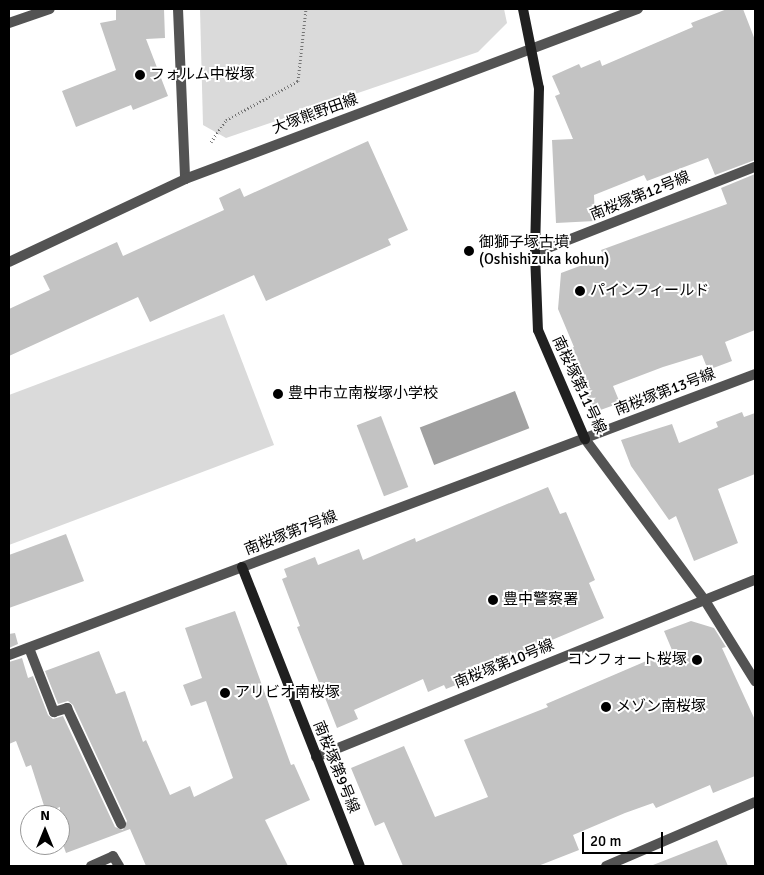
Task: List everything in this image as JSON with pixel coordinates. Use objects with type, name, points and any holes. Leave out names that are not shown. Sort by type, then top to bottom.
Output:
[{"type":"street","points":[[9,24],[50,9]]},
{"type":"street","points":[[178,9],[185,179]]},
{"type":"street","name":"南桜塚第11号線","points":[[523,9],[539,88],[535,254],[538,330],[585,439],[704,599],[755,682]]},
{"type":"street","name":"大塚熊野田線","points":[[9,262],[185,179],[638,9]]},
{"type":"street","name":"南桜塚第12号線","points":[[535,254],[755,167]]},
{"type":"street","name":"南桜塚第13号線","points":[[585,439],[755,374]]},
{"type":"street","name":"南桜塚第7号線","points":[[9,655],[585,439]]},
{"type":"street","name":"南桜塚第9号線","points":[[242,567],[360,866]]},
{"type":"street","name":"南桜塚第10号線","points":[[316,757],[755,580]]},
{"type":"street","points":[[29,648],[54,712],[67,708],[120,824]]},
{"type":"street","points":[[606,866],[755,802]]},
{"type":"street","points":[[91,866],[113,856],[119,866]]},
{"type":"path","points":[[211,142],[226,120],[298,81],[306,9]]},
{"type":"shaded area","points":[[200,9],[504,9],[507,23],[478,52],[226,138],[203,125]]},
{"type":"shaded area","points":[[224,314],[274,445],[9,545],[9,395]]},
{"type":"shaded area","points":[[515,391],[529,428],[434,465],[420,428]]},
{"type":"building","name":"フォルム中桜塚","points":[[116,9],[164,9],[165,38],[146,39],[168,96],[133,110],[131,105],[76,127],[62,91],[116,70],[100,23],[116,20]]},
{"type":"building","points":[[727,9],[743,9],[755,40],[755,160],[715,175],[708,158],[647,181],[644,175],[594,195],[595,221],[556,223],[552,140],[573,139],[555,96],[560,94],[552,76],[579,64],[581,68],[600,60],[602,66],[693,27],[691,23]]},
{"type":"building","points":[[368,141],[408,230],[388,239],[391,245],[266,301],[254,275],[150,322],[138,297],[9,356],[9,309],[50,290],[43,276],[117,242],[123,256],[224,210],[219,198],[240,188],[244,197]]},
{"type":"building","points":[[755,174],[755,330],[725,342],[732,361],[708,370],[702,355],[663,367],[613,386],[620,403],[592,413],[567,350],[574,347],[558,309],[561,273],[604,257],[601,250],[727,204],[721,188]]},
{"type":"building","points":[[742,412],[744,417],[755,413],[755,474],[718,489],[738,543],[694,561],[676,516],[669,520],[631,466],[621,440],[672,424],[679,443],[718,427],[716,422]]},
{"type":"building","points":[[381,416],[408,487],[384,496],[357,425]]},
{"type":"building","name":"豊中警察署","points":[[548,487],[560,514],[566,512],[595,580],[589,583],[604,618],[471,674],[473,678],[446,689],[444,685],[428,692],[423,679],[354,710],[358,719],[337,728],[297,627],[300,626],[282,579],[287,577],[284,569],[315,557],[318,565],[359,549],[363,560],[415,538],[416,542]]},
{"type":"building","points":[[66,534],[84,581],[9,608],[9,555]]},
{"type":"building","points":[[235,611],[291,765],[294,764],[310,800],[265,820],[288,866],[146,866],[130,829],[70,852],[70,805],[44,805],[31,765],[26,767],[16,741],[9,744],[9,662],[22,658],[28,678],[33,676],[48,715],[53,719],[63,716],[115,827],[123,830],[127,821],[73,705],[68,701],[58,704],[45,671],[99,651],[116,694],[125,691],[143,742],[146,740],[170,795],[190,786],[194,797],[233,778],[206,701],[191,706],[183,685],[202,678],[185,628]]},
{"type":"building","points":[[691,621],[714,628],[726,647],[722,648],[755,720],[755,776],[713,793],[710,785],[656,808],[653,803],[625,813],[573,835],[579,850],[538,866],[403,866],[384,822],[375,826],[351,768],[404,746],[435,817],[488,797],[464,740],[548,707],[546,704],[672,650],[664,631]]},
{"type":"building","points":[[15,633],[18,644],[9,648],[9,634]]},
{"type":"building","points":[[717,840],[728,866],[653,865]]},
{"type":"place","name":"フォルム中桜塚","points":[[140,75]]},
{"type":"place","name":"御獅子塚古墳 (Oshishizuka kohun)","points":[[469,251]]},
{"type":"place","name":"パインフィールド","points":[[580,291]]},
{"type":"place","name":"豊中市立南桜塚小学校","points":[[278,394]]},
{"type":"place","name":"豊中警察署","points":[[493,600]]},
{"type":"place","name":"コンフォート桜塚","points":[[697,660]]},
{"type":"place","name":"アリビオ南桜塚","points":[[225,693]]},
{"type":"place","name":"メゾン南桜塚","points":[[606,707]]}]
